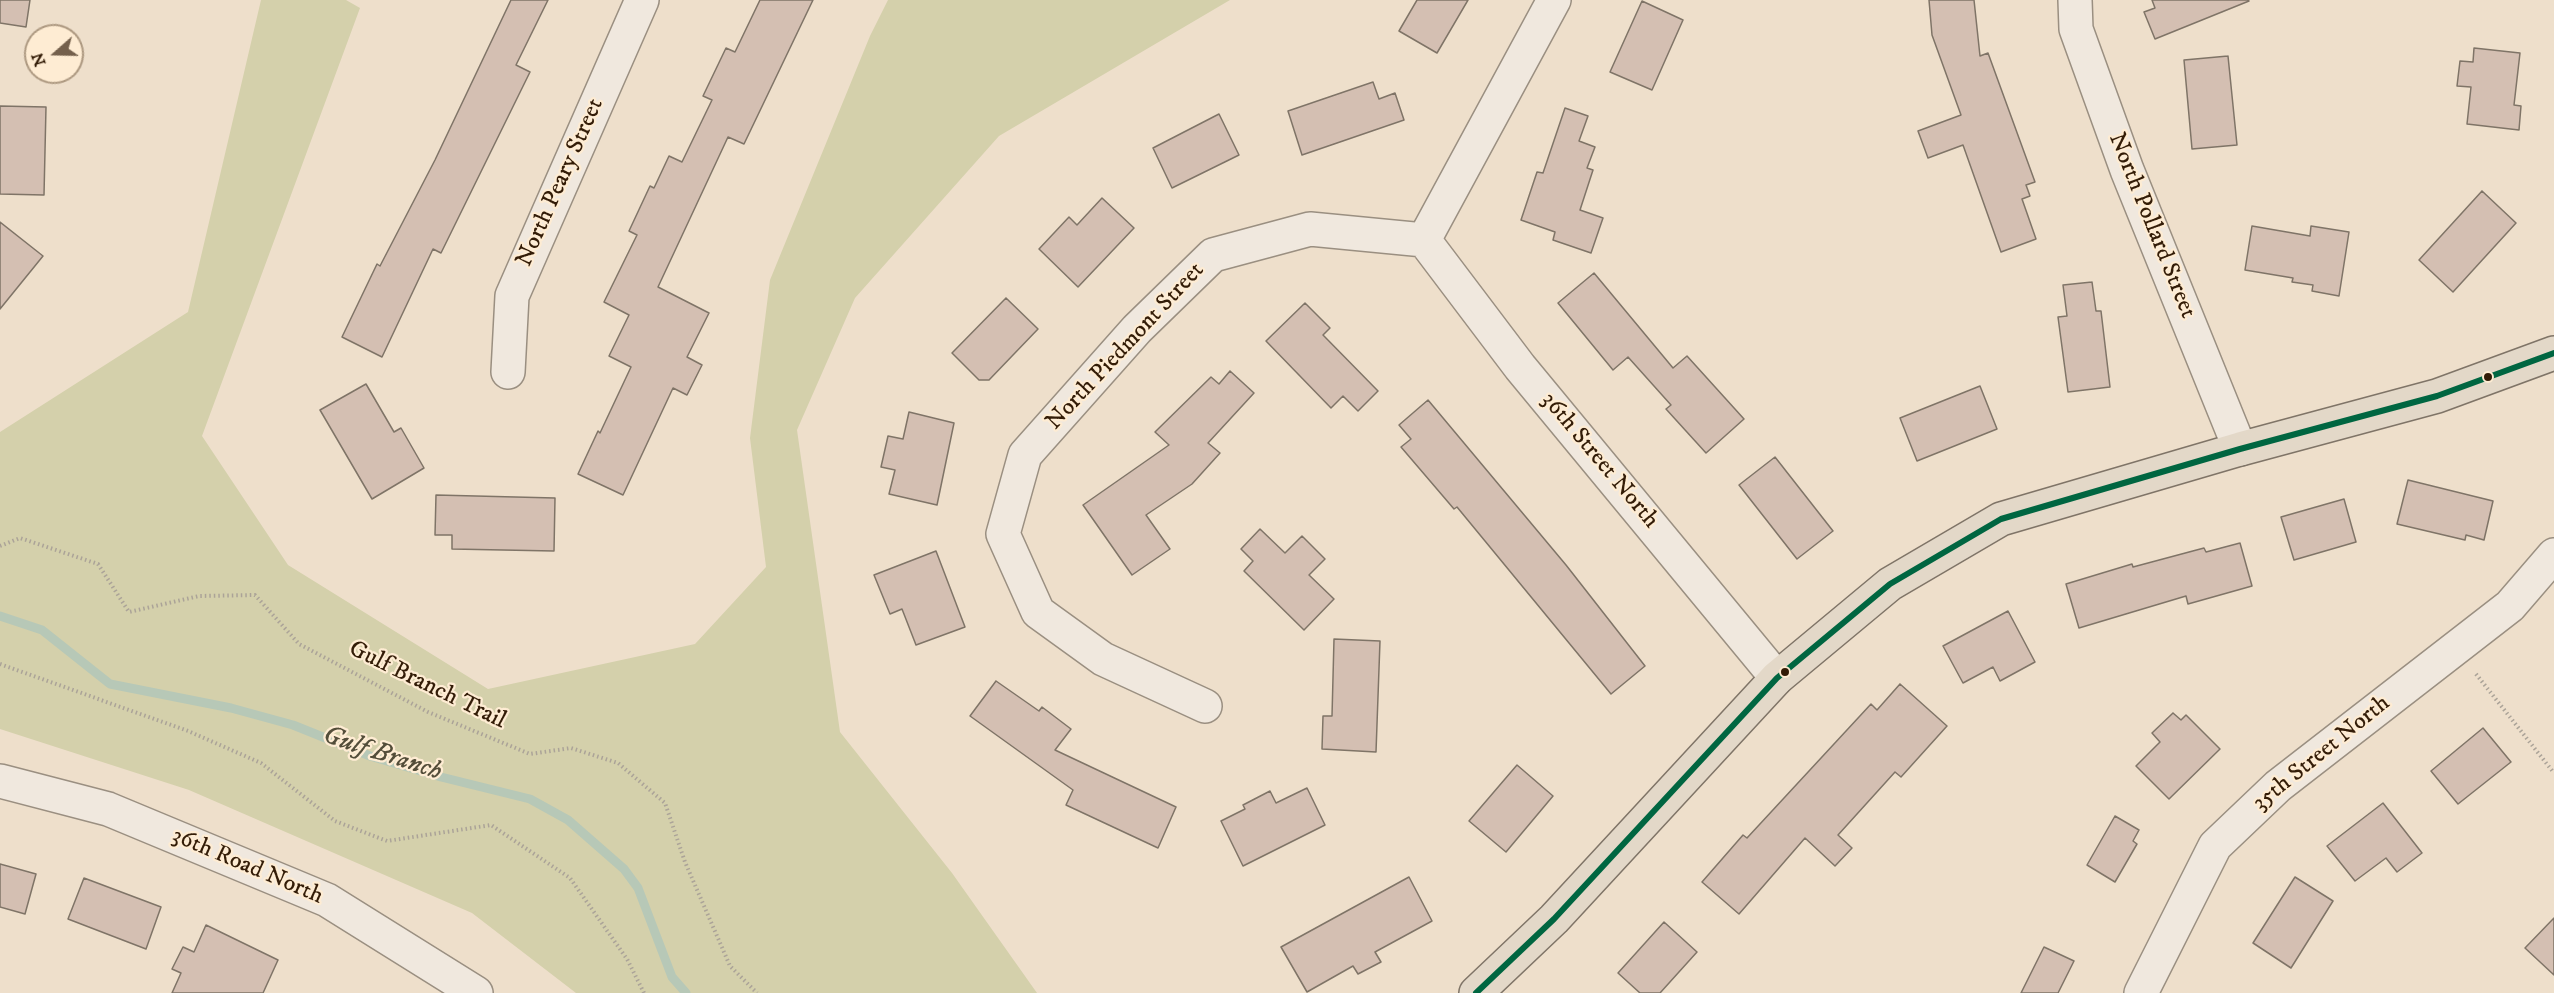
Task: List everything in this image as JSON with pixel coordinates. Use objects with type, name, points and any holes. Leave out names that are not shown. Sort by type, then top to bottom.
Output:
[{"type":"main road","points":[[1476,993],[1554,920],[1778,678],[1890,584],[2001,519],[2240,449],[2437,396],[2554,354]]},
{"type":"street","name":"North Peary Street","points":[[508,372],[512,296],[642,0]]},
{"type":"street","points":[[1424,240],[1554,0]]},
{"type":"street","name":"North Pollard Street","points":[[2075,0],[2076,29],[2127,170],[2240,449]]},
{"type":"street","name":"North Piedmont Street","points":[[1205,706],[1104,660],[1038,612],[1003,534],[1025,455],[1137,329],[1213,255],[1310,229],[1424,240]]},
{"type":"street","name":"36th Street North","points":[[1424,240],[1520,367],[1778,678]]},
{"type":"street","name":"35th Street North","points":[[2141,993],[2215,846],[2278,786],[2510,606],[2554,555]]},
{"type":"street","name":"36th Road North","points":[[0,781],[108,809],[327,900],[476,993]]},
{"type":"path","name":"Gulf Branch Trail","points":[[0,546],[21,538],[98,564],[129,612],[199,596],[255,594],[299,644],[428,712],[530,754],[572,748],[618,763],[665,803],[685,862],[730,966],[758,993]]},
{"type":"path","points":[[0,664],[188,731],[261,763],[335,821],[387,841],[490,825],[570,878],[627,959],[644,993]]},
{"type":"path","points":[[2475,673],[2554,773]]},
{"type":"shaded area","points":[[261,0],[346,0],[360,8],[202,436],[288,565],[488,689],[695,644],[766,567],[750,438],[770,280],[870,36],[888,0],[1230,0],[999,136],[855,298],[797,430],[840,732],[952,873],[1037,993],[576,993],[472,913],[189,790],[0,729],[0,432],[188,312]]},
{"type":"building","points":[[0,0],[30,0],[24,27],[0,23]]},
{"type":"building","points":[[511,0],[548,0],[516,65],[530,72],[441,253],[433,249],[382,357],[342,337],[377,264],[380,266],[435,160]]},
{"type":"building","points":[[760,0],[813,0],[744,144],[728,137],[658,287],[709,313],[687,357],[702,365],[687,395],[673,388],[623,495],[578,474],[631,367],[609,356],[629,315],[604,302],[637,235],[629,231],[650,186],[654,188],[669,156],[682,162],[712,100],[703,96],[726,48],[735,52]]},
{"type":"building","points":[[1417,0],[1468,0],[1437,53],[1399,31]]},
{"type":"building","points":[[1929,0],[1974,0],[1980,56],[1988,53],[2035,182],[2026,185],[2030,196],[2022,199],[2036,239],[2001,252],[1963,145],[1928,158],[1918,131],[1961,115],[1932,35]]},
{"type":"building","points":[[2152,0],[2249,1],[2155,39],[2144,12],[2155,8]]},
{"type":"building","points":[[1642,1],[1683,20],[1652,90],[1610,72]]},
{"type":"building","points":[[2474,48],[2520,53],[2514,105],[2521,106],[2519,130],[2467,124],[2471,87],[2457,86],[2460,61],[2473,62]]},
{"type":"building","points":[[2228,56],[2237,145],[2192,149],[2184,60]]},
{"type":"building","points":[[1373,82],[1379,99],[1395,93],[1404,120],[1302,155],[1288,111]]},
{"type":"building","points":[[0,106],[46,107],[44,195],[0,194]]},
{"type":"building","points":[[1565,108],[1588,116],[1579,141],[1595,147],[1587,168],[1593,170],[1580,210],[1603,218],[1591,253],[1553,240],[1555,232],[1521,220],[1537,172],[1543,173]]},
{"type":"building","points":[[1219,114],[1239,155],[1172,188],[1153,148]]},
{"type":"building","points":[[2482,191],[2516,223],[2453,292],[2419,260]]},
{"type":"building","points":[[1102,198],[1134,228],[1078,287],[1039,249],[1069,217],[1077,225]]},
{"type":"building","points":[[0,222],[43,256],[0,309]]},
{"type":"building","points":[[2252,226],[2310,236],[2311,226],[2349,232],[2339,296],[2312,291],[2313,285],[2292,282],[2293,278],[2245,270]]},
{"type":"building","points":[[1594,273],[1673,368],[1687,356],[1744,419],[1706,453],[1666,409],[1671,405],[1628,357],[1613,370],[1558,303]]},
{"type":"building","points":[[2092,282],[2096,311],[2101,311],[2110,387],[2068,392],[2058,317],[2067,316],[2063,285]]},
{"type":"building","points":[[1006,298],[1038,329],[989,380],[979,380],[952,353]]},
{"type":"building","points":[[1305,303],[1330,328],[1323,335],[1378,391],[1358,411],[1343,396],[1331,408],[1266,341]]},
{"type":"building","points":[[1230,371],[1254,393],[1208,443],[1220,453],[1192,484],[1146,515],[1170,549],[1132,575],[1083,505],[1169,445],[1155,432],[1211,377],[1219,384]]},
{"type":"building","points":[[366,384],[394,432],[401,428],[424,468],[372,499],[320,410]]},
{"type":"building","points":[[1980,386],[1997,429],[1917,461],[1900,418]]},
{"type":"building","points":[[1428,400],[1566,565],[1645,666],[1611,694],[1457,507],[1454,509],[1401,447],[1411,439],[1399,425]]},
{"type":"building","points":[[909,412],[954,423],[937,505],[889,494],[895,470],[881,467],[888,436],[903,439]]},
{"type":"building","points":[[1775,457],[1833,531],[1797,559],[1739,485]]},
{"type":"building","points":[[2408,480],[2493,501],[2484,540],[2466,535],[2465,540],[2397,524]]},
{"type":"building","points":[[436,495],[555,498],[554,551],[452,549],[452,535],[435,535]]},
{"type":"building","points":[[2344,499],[2356,542],[2294,560],[2281,517]]},
{"type":"building","points":[[1260,529],[1285,553],[1302,536],[1325,559],[1309,575],[1334,599],[1304,630],[1244,571],[1253,561],[1241,549]]},
{"type":"building","points":[[2240,543],[2252,586],[2188,604],[2186,596],[2079,628],[2066,584],[2132,564],[2133,567],[2204,548],[2206,552]]},
{"type":"building","points":[[936,551],[965,627],[916,645],[902,609],[890,614],[874,575]]},
{"type":"building","points":[[2008,611],[2035,662],[2000,681],[1993,667],[1963,683],[1943,646]]},
{"type":"building","points":[[1334,639],[1380,641],[1376,752],[1322,749],[1323,716],[1332,716]]},
{"type":"building","points":[[996,681],[1039,711],[1042,707],[1071,729],[1055,750],[1176,807],[1158,848],[1066,805],[1073,790],[970,716]]},
{"type":"building","points":[[1900,684],[1947,726],[1901,777],[1895,772],[1838,835],[1852,848],[1835,866],[1805,838],[1739,914],[1702,882],[1743,835],[1747,838],[1871,704],[1877,710]]},
{"type":"building","points":[[2173,713],[2181,720],[2186,715],[2220,749],[2169,799],[2136,766],[2160,742],[2152,733]]},
{"type":"building","points":[[2483,728],[2511,762],[2458,804],[2431,771]]},
{"type":"building","points":[[1517,765],[1553,796],[1506,852],[1469,821]]},
{"type":"building","points":[[1307,788],[1325,825],[1243,866],[1221,821],[1245,809],[1243,805],[1270,791],[1276,803]]},
{"type":"building","points":[[2383,803],[2422,853],[2397,872],[2386,858],[2355,881],[2327,846]]},
{"type":"building","points":[[2115,816],[2139,830],[2133,841],[2137,844],[2115,882],[2087,865]]},
{"type":"building","points":[[0,864],[36,874],[25,914],[0,907]]},
{"type":"building","points":[[1409,877],[1432,921],[1375,952],[1381,962],[1358,974],[1353,966],[1307,992],[1281,947]]},
{"type":"building","points":[[2295,877],[2333,901],[2291,968],[2253,943]]},
{"type":"building","points":[[84,878],[161,907],[146,949],[68,919]]},
{"type":"building","points":[[2554,918],[2554,975],[2525,948]]},
{"type":"building","points":[[1664,922],[1697,952],[1660,993],[1640,993],[1618,973]]},
{"type":"building","points":[[206,925],[278,960],[263,993],[172,993],[181,973],[172,969],[183,947],[194,952]]},
{"type":"building","points":[[2044,947],[2074,961],[2058,993],[2021,993]]},
{"type":"waterway","name":"Gulf Branch","points":[[0,616],[42,630],[110,684],[231,708],[293,725],[370,756],[441,777],[530,799],[568,820],[624,869],[638,888],[672,977],[686,993]]},
{"type":"transit line","points":[[1476,993],[1554,919],[1777,678],[1890,584],[2001,519],[2240,449],[2437,396],[2554,353]]}]
